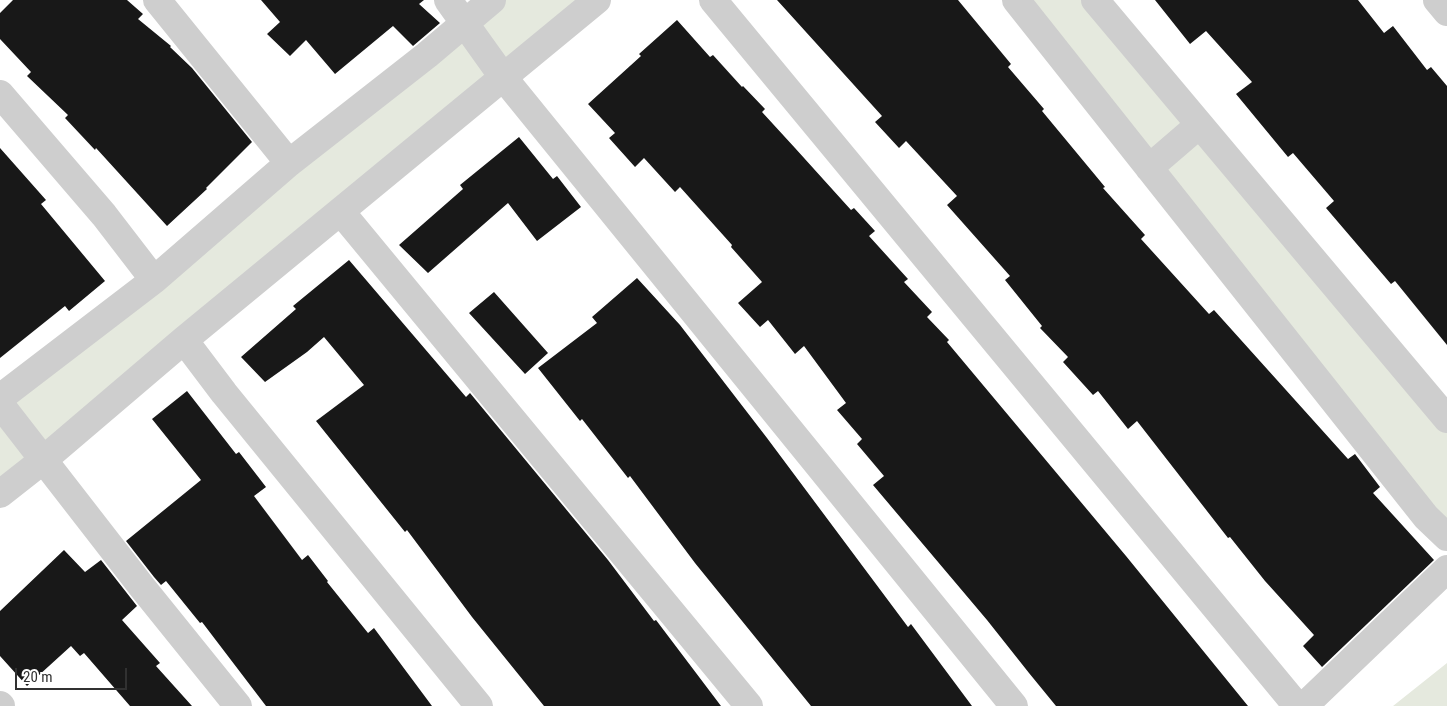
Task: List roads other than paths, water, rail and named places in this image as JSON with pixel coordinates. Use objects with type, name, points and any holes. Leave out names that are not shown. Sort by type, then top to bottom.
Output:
[{"type":"street","points":[[157,0],[289,163]]},
{"type":"street","points":[[448,0],[503,78],[1014,706]]},
{"type":"street","points":[[0,398],[154,280],[289,163],[351,116],[492,0]]},
{"type":"street","points":[[0,494],[597,0]]},
{"type":"street","points":[[713,0],[1297,706]]},
{"type":"street","points":[[1016,0],[1426,517],[1447,537]]},
{"type":"street","points":[[1095,0],[1447,419]]},
{"type":"street","points":[[1437,0],[1447,12]]},
{"type":"street","points":[[0,94],[104,215],[154,280]]},
{"type":"street","points":[[1150,168],[1199,125]]},
{"type":"street","points":[[341,212],[749,706]]},
{"type":"street","points":[[184,340],[224,393],[479,706]]},
{"type":"street","points":[[0,404],[42,461],[238,706]]},
{"type":"street","points":[[1304,706],[1447,569]]}]
